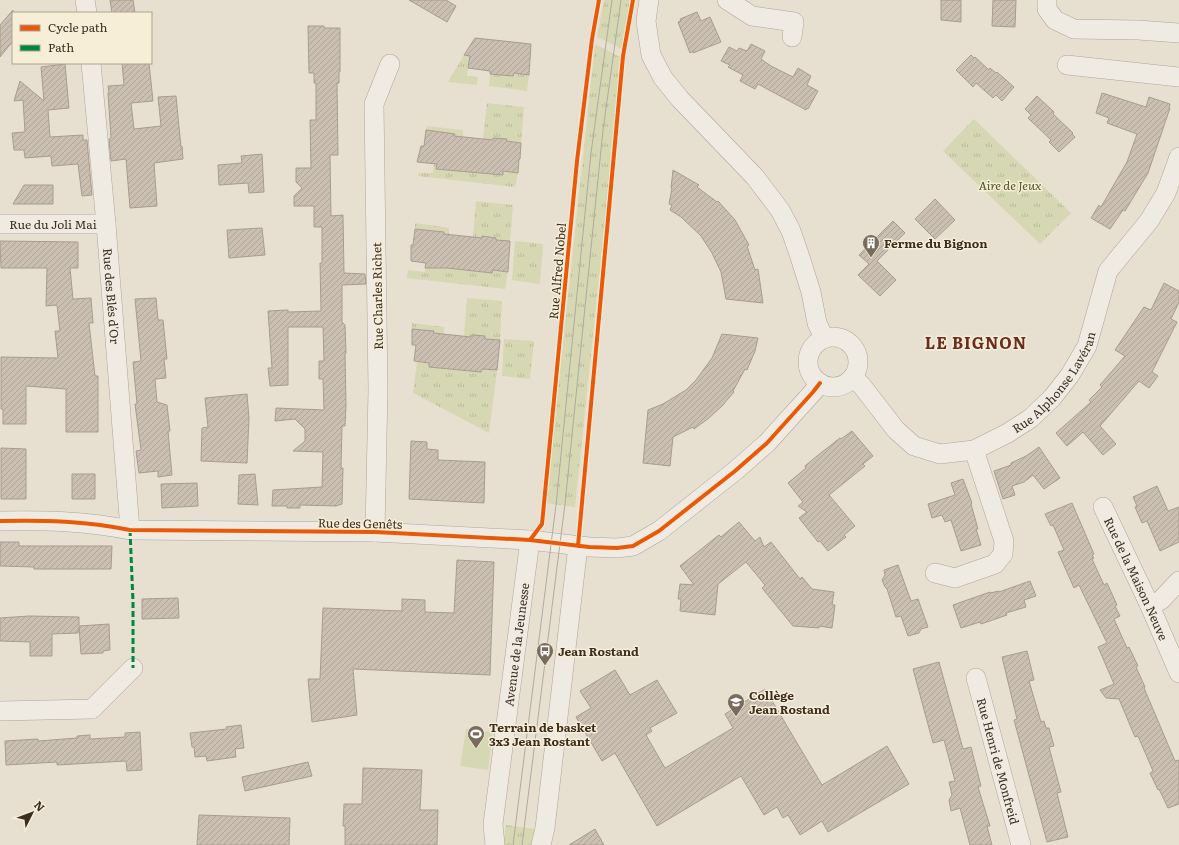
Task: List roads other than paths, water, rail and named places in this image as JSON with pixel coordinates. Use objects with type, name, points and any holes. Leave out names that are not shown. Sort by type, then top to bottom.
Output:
[{"type":"street","points":[[86,0],[87,12]]},
{"type":"street","points":[[648,0],[646,21],[651,55],[663,78],[680,99],[755,177],[780,210],[791,231],[799,254],[811,292],[817,323],[824,338]]},
{"type":"street","points":[[726,0],[752,16],[795,23]]},
{"type":"street","points":[[1047,0],[1048,9],[1055,20],[1074,29],[1138,30],[1179,33]]},
{"type":"street","name":"Rue des Blés d'Or","points":[[91,64],[106,224],[130,530]]},
{"type":"street","name":"Rue Charles Richet","points":[[375,532],[378,390],[374,104],[390,64]]},
{"type":"street","points":[[1067,65],[1179,77]]},
{"type":"street","name":"Rue Alphonse Lavéran","points":[[852,377],[862,386],[896,430],[914,446],[940,454],[974,450],[1008,433],[1031,418],[1052,398],[1070,375],[1087,346],[1108,271],[1149,221],[1166,193],[1179,157]]},
{"type":"street","name":"Rue du Joli Mai","points":[[0,224],[106,224]]},
{"type":"street","points":[[824,338],[840,338],[847,341],[853,347],[857,354],[858,362],[852,377],[841,386],[826,386],[813,378],[808,363],[812,348],[817,342],[824,338]]},
{"type":"street","points":[[541,845],[545,828],[584,547],[617,548],[633,546],[659,531],[735,471],[767,443],[820,383]]},
{"type":"street","points":[[935,573],[955,578],[995,564],[1003,554],[1004,541],[974,450]]},
{"type":"street","name":"Rue de la Maison Neuve","points":[[1103,507],[1150,606],[1179,673]]},
{"type":"street","name":"Rue des Genêts","points":[[0,521],[52,520],[102,524],[130,530],[375,532],[530,540],[584,547]]},
{"type":"street","name":"Avenue de la Jeunesse","points":[[495,845],[493,824],[530,540]]},
{"type":"street","points":[[1150,606],[1161,600],[1179,581]]},
{"type":"street","points":[[0,711],[92,709],[133,668]]},
{"type":"street","name":"Rue Henri de Monfreid","points":[[976,678],[1021,845]]},
{"type":"tram line","points":[[513,845],[556,505],[591,153],[612,0]]},
{"type":"tram line","points":[[522,845],[565,504],[603,130],[621,0]]},
{"type":"place","name":"Ferme du Bignon","points":[[871,258]]},
{"type":"place","name":"Jean Rostand","points":[[545,666]]},
{"type":"place","name":"Collège Jean Rostand","points":[[736,717]]},
{"type":"place","name":"Terrain de basket 3x3 Jean Rostant","points":[[476,749]]},
{"type":"district","name":"LE BIGNON","points":[[976,342]]},
{"type":"park label","name":"Aire de Jeux","points":[[1010,185]]}]
